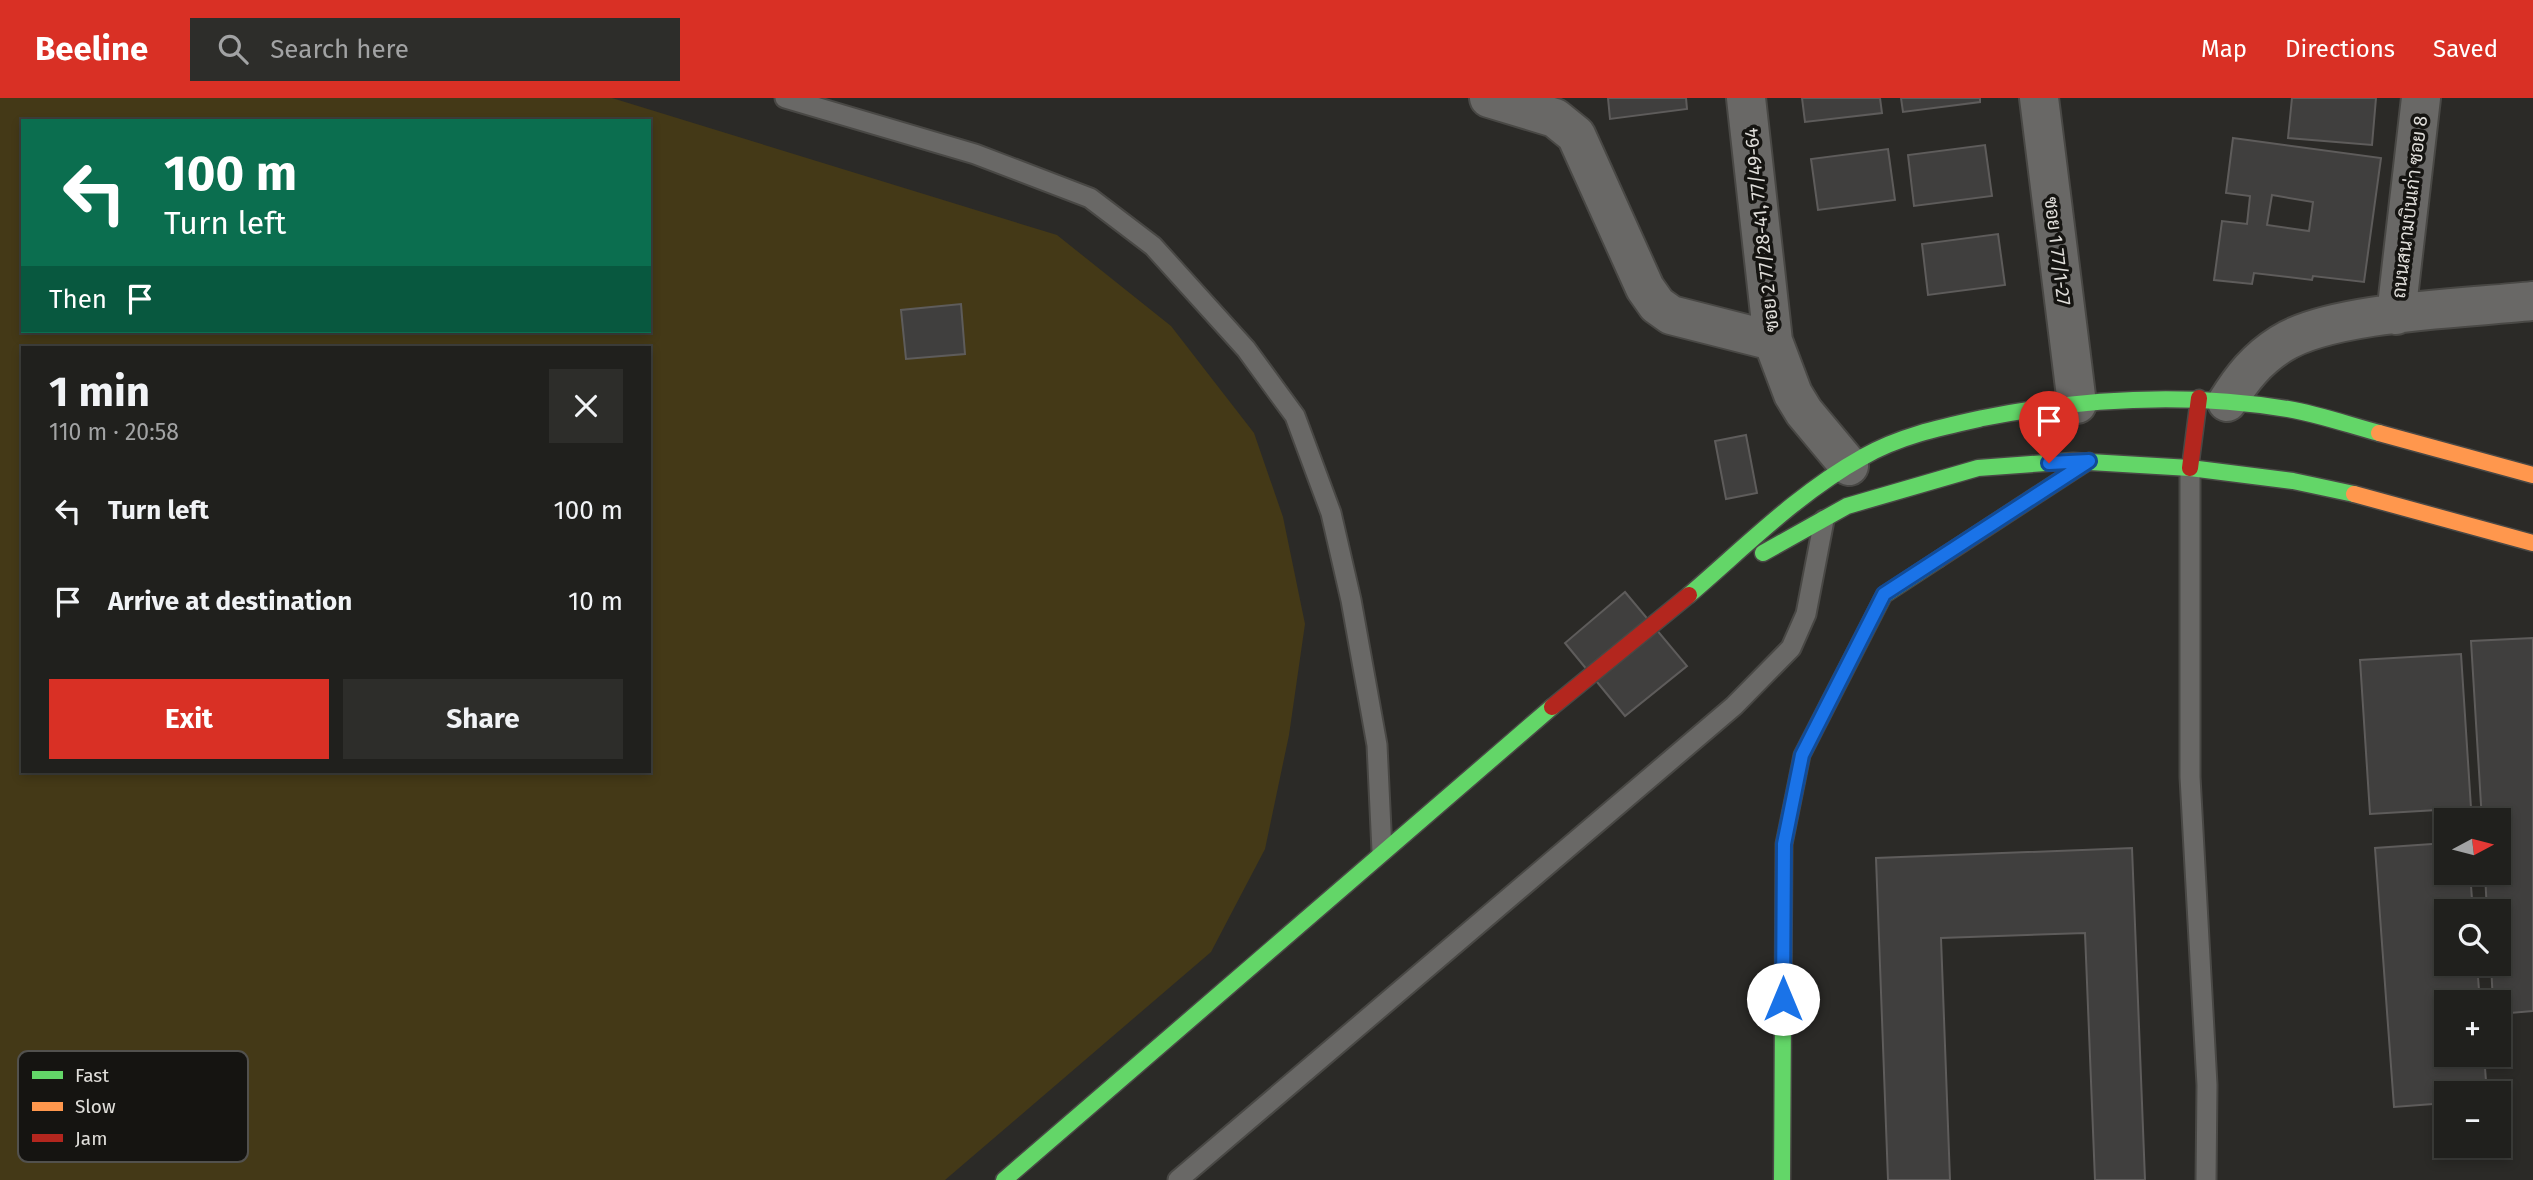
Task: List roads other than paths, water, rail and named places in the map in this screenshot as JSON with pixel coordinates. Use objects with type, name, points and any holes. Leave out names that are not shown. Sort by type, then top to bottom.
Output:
[{"type":"street","points":[[1489,98],[1555,118],[1576,135],[1645,288],[1657,305],[1671,316],[1773,341]]},
{"type":"street","name":"ซอย 2 77/28-41, 77/49-64","points":[[1746,98],[1773,341],[1793,394],[1804,412],[1849,466]]},
{"type":"street","name":"ซอย 1 77/1-27","points":[[2039,98],[2077,404]]},
{"type":"street","name":"ถนนสนามบินเก่า ซอย 8","points":[[2396,315],[2421,98]]},
{"type":"street","points":[[2190,468],[2213,400],[2283,343],[2347,322],[2533,301]]},
{"type":"street","points":[[1004,1180],[1382,851],[1617,651],[1688,596],[1803,496],[1864,456],[1935,428],[2077,404],[2213,400],[2302,412],[2533,475]]},
{"type":"street","points":[[1688,596],[1847,506],[1978,468],[2089,461],[2190,468],[2319,487],[2396,504],[2533,543]]},
{"type":"street","points":[[1782,1180],[1784,844],[1802,755],[1884,594],[2089,461]]},
{"type":"lane","points":[[785,98],[975,154],[1090,198],[1153,246],[1246,349],[1295,416],[1331,513],[1351,600],[1377,745],[1382,851]]},
{"type":"lane","points":[[2190,468],[2190,777],[2207,1085],[2206,1180]]},
{"type":"lane","points":[[1186,1177],[1734,706],[1791,648],[1806,614],[1824,519]]}]
